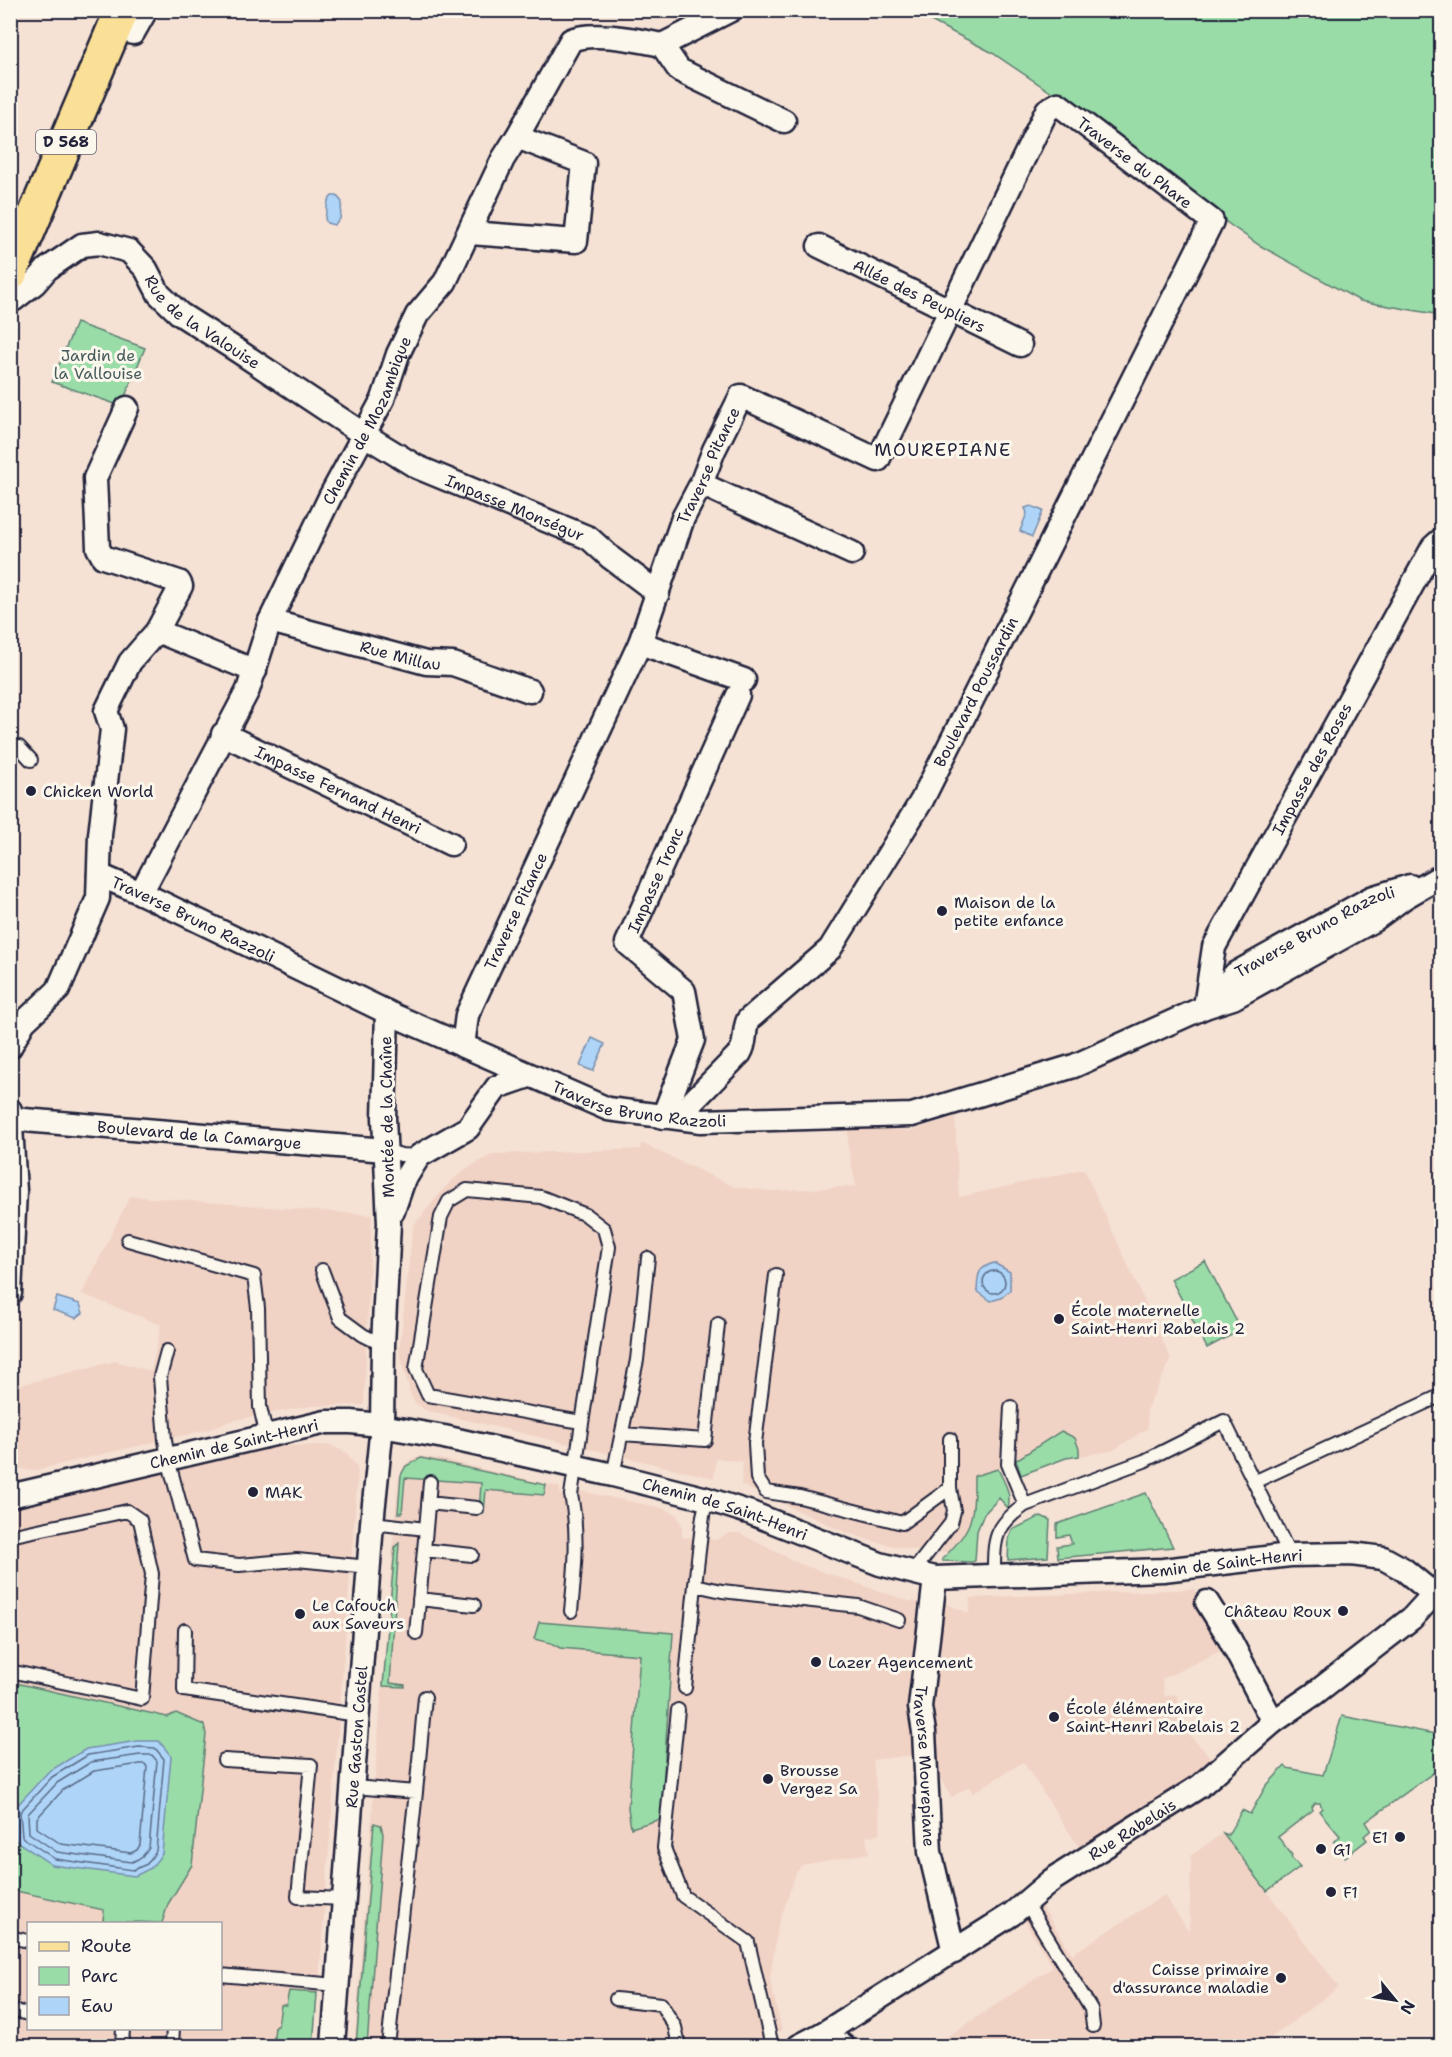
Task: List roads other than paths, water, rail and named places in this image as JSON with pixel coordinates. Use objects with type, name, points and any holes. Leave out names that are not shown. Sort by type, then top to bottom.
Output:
[{"type":"main road","name":"D 568","points":[[10,231],[108,10]]},
{"type":"main road","name":"D 568","points":[[12,267],[128,22]]},
{"type":"street","points":[[128,22],[146,10]]},
{"type":"street","points":[[731,10],[662,45],[679,70],[784,121]]},
{"type":"street","name":"Chemin de Mozambique","points":[[141,892],[248,690],[270,621],[330,497],[383,399],[398,354],[417,315],[445,282],[470,233],[502,159],[518,137],[571,40],[580,37],[632,39],[662,45]]},
{"type":"street","name":"Traverse du Phare","points":[[1058,104],[1212,221]]},
{"type":"street","name":"Traverse Pitance","points":[[463,1046],[467,1015],[640,643],[683,518],[741,396],[878,460],[1047,110],[1058,104]]},
{"type":"street","points":[[470,233],[576,241],[584,163],[518,137]]},
{"type":"street","name":"Boulevard Poussardin","points":[[673,1118],[740,1053],[745,1045],[745,1028],[748,1020],[830,950],[922,800],[1212,221]]},
{"type":"street","name":"Rue de la Valouise","points":[[10,299],[13,300],[35,283],[47,269],[82,244],[99,243],[129,251],[147,269],[159,294],[180,314],[363,434]]},
{"type":"street","name":"Allée des Peupliers","points":[[819,246],[1020,345]]},
{"type":"street","points":[[12,267],[47,269]]},
{"type":"street","points":[[10,1047],[24,1022],[58,990],[98,898],[100,835],[112,729],[106,711],[130,662],[157,631],[181,586],[179,582],[103,557],[98,548],[95,478],[127,408]]},
{"type":"street","name":"Impasse Monségur","points":[[363,434],[417,467],[589,538],[611,558],[658,593]]},
{"type":"street","points":[[701,484],[852,553]]},
{"type":"street","name":"Impasse des Roses","points":[[1205,1007],[1214,947],[1433,547],[1442,539]]},
{"type":"street","name":"Rue Millau","points":[[270,621],[426,663],[453,664],[530,691]]},
{"type":"street","points":[[157,631],[255,671]]},
{"type":"street","name":"Impasse Tronc","points":[[640,643],[741,688],[627,943],[684,991],[693,1040],[673,1118]]},
{"type":"street","name":"Impasse Fernand Henri","points":[[224,734],[451,844]]},
{"type":"street","name":"Traverse Bruno Razzoli","points":[[99,875],[141,892],[387,1012],[608,1109],[701,1121],[912,1115],[1074,1066],[1205,1007],[1236,973],[1371,898],[1440,878]]},
{"type":"street","name":"Montée de la Chaîne","points":[[382,1425],[389,1223],[384,1118],[387,1012]]},
{"type":"street","name":"Montée de la Chaîne","points":[[389,1223],[403,1182],[419,1156],[468,1128],[497,1087],[529,1076]]},
{"type":"street","points":[[10,1293],[15,1191],[11,1114]]},
{"type":"street","name":"Boulevard de la Camargue","points":[[11,1114],[385,1149]]},
{"type":"street","name":"Chemin de Saint-Henri","points":[[10,1496],[326,1422],[351,1422],[382,1425],[613,1475],[707,1499],[751,1513],[880,1564],[935,1578],[1163,1570],[1290,1555],[1351,1554],[1383,1558],[1439,1594]]},
{"type":"street","name":"Rue Gaston Castel","points":[[333,2046],[372,1523],[382,1425]]},
{"type":"street","name":"Traverse Mourepiane","points":[[935,1578],[920,1707],[924,1732],[930,1851],[954,1952]]},
{"type":"street","name":"Rue Rabelais","points":[[800,2046],[954,1952],[1012,1914],[1053,1880],[1200,1786],[1273,1722],[1314,1694],[1412,1618],[1439,1594]]},
{"type":"street","points":[[1207,1602],[1227,1634],[1273,1722]]},
{"type":"street","points":[[824,2033],[843,2046]]},
{"type":"lane","points":[[10,746],[19,747],[31,760]]},
{"type":"lane","points":[[385,1149],[401,1155],[419,1156]]},
{"type":"lane","points":[[571,1611],[577,1560],[575,1515],[571,1495],[609,1247],[604,1229],[586,1215],[541,1197],[467,1190],[449,1201],[441,1217],[416,1369],[428,1395],[581,1422]]},
{"type":"lane","points":[[128,1240],[254,1276],[258,1308],[260,1407],[267,1437]]},
{"type":"lane","points":[[613,1475],[638,1360],[648,1258]]},
{"type":"lane","points":[[322,1270],[340,1318],[363,1335],[383,1345]]},
{"type":"lane","points":[[776,1275],[754,1443],[757,1478],[766,1492],[800,1497],[902,1523],[950,1488]]},
{"type":"lane","points":[[622,1434],[705,1440],[718,1324]]},
{"type":"lane","points":[[166,1351],[160,1377],[168,1459],[195,1560],[239,1565],[297,1560],[369,1567]]},
{"type":"lane","points":[[1254,1482],[1442,1395]]},
{"type":"lane","points":[[1011,1407],[1008,1464],[1025,1505]]},
{"type":"lane","points":[[994,1577],[996,1540],[1000,1527],[1012,1514],[1025,1505],[1144,1461],[1224,1421],[1290,1555]]},
{"type":"lane","points":[[912,1573],[951,1523],[954,1511],[950,1488],[950,1439]]},
{"type":"lane","points":[[416,1633],[430,1482]]},
{"type":"lane","points":[[684,1688],[703,1516],[707,1499]]},
{"type":"lane","points":[[428,1503],[477,1508]]},
{"type":"lane","points":[[10,1536],[127,1510],[140,1520],[152,1574],[142,1699],[10,1671]]},
{"type":"lane","points":[[372,1523],[426,1529]]},
{"type":"lane","points":[[424,1550],[472,1555]]},
{"type":"lane","points":[[695,1585],[722,1591],[858,1606],[899,1620]]},
{"type":"lane","points":[[419,1599],[474,1605]]},
{"type":"lane","points":[[185,1630],[184,1690],[358,1715]]},
{"type":"lane","points":[[388,2046],[425,1697]]},
{"type":"lane","points":[[678,1710],[664,1848],[683,1896],[748,1942],[772,2046]]},
{"type":"lane","points":[[224,1760],[311,1765],[298,1897],[344,1899]]},
{"type":"lane","points":[[353,1787],[416,1792]]},
{"type":"lane","points":[[1026,1902],[1091,2009],[1093,2026]]},
{"type":"lane","points":[[10,1936],[27,1941]]},
{"type":"lane","points":[[222,1975],[337,1985]]},
{"type":"lane","points":[[616,1999],[661,2004],[675,2026],[679,2046]]},
{"type":"lane","points":[[10,2010],[27,2013]]},
{"type":"lane","points":[[122,2046],[123,2030]]},
{"type":"lane","points":[[172,2046],[173,2030]]},
{"type":"water","points":[[332,196],[337,196],[342,202],[340,219],[334,225],[327,223],[325,219],[328,201]]},
{"type":"water","points":[[1031,506],[1043,511],[1032,537],[1020,531],[1027,513],[1025,508]]},
{"type":"water","points":[[592,1038],[605,1044],[593,1071],[580,1066]]},
{"type":"water","points":[[994,1263],[1010,1272],[1010,1290],[1001,1298],[991,1301],[977,1291],[981,1270]]},
{"type":"water","points":[[57,1297],[80,1304],[83,1313],[76,1318],[53,1310]]},
{"type":"water","points":[[138,1741],[159,1741],[171,1756],[162,1854],[151,1868],[135,1876],[52,1865],[15,1840],[13,1810],[48,1772],[86,1749]]},
{"type":"place","name":"Chicken World","points":[[31,791]]},
{"type":"place","name":"Maison de la petite enfance","points":[[942,911]]},
{"type":"place","name":"École maternelle Saint-Henri Rabelais 2","points":[[1059,1319]]},
{"type":"place","name":"MAK","points":[[253,1492]]},
{"type":"place","name":"Château Roux","points":[[1343,1611]]},
{"type":"place","name":"Le Cafouch aux Saveurs","points":[[300,1614]]},
{"type":"place","name":"Lazer Agencement","points":[[816,1662]]},
{"type":"place","name":"École élémentaire Saint-Henri Rabelais 2","points":[[1054,1717]]},
{"type":"place","name":"Brousse Vergez Sa","points":[[768,1779]]},
{"type":"place","name":"E1","points":[[1400,1837]]},
{"type":"place","name":"G1","points":[[1321,1849]]},
{"type":"place","name":"F1","points":[[1331,1892]]},
{"type":"place","name":"Caisse primaire d'assurance maladie","points":[[1281,1978]]},
{"type":"district","name":"MOUREPIANE","points":[[943,450]]},
{"type":"park label","name":"Jardin de la Vallouise","points":[[98,364]]}]
